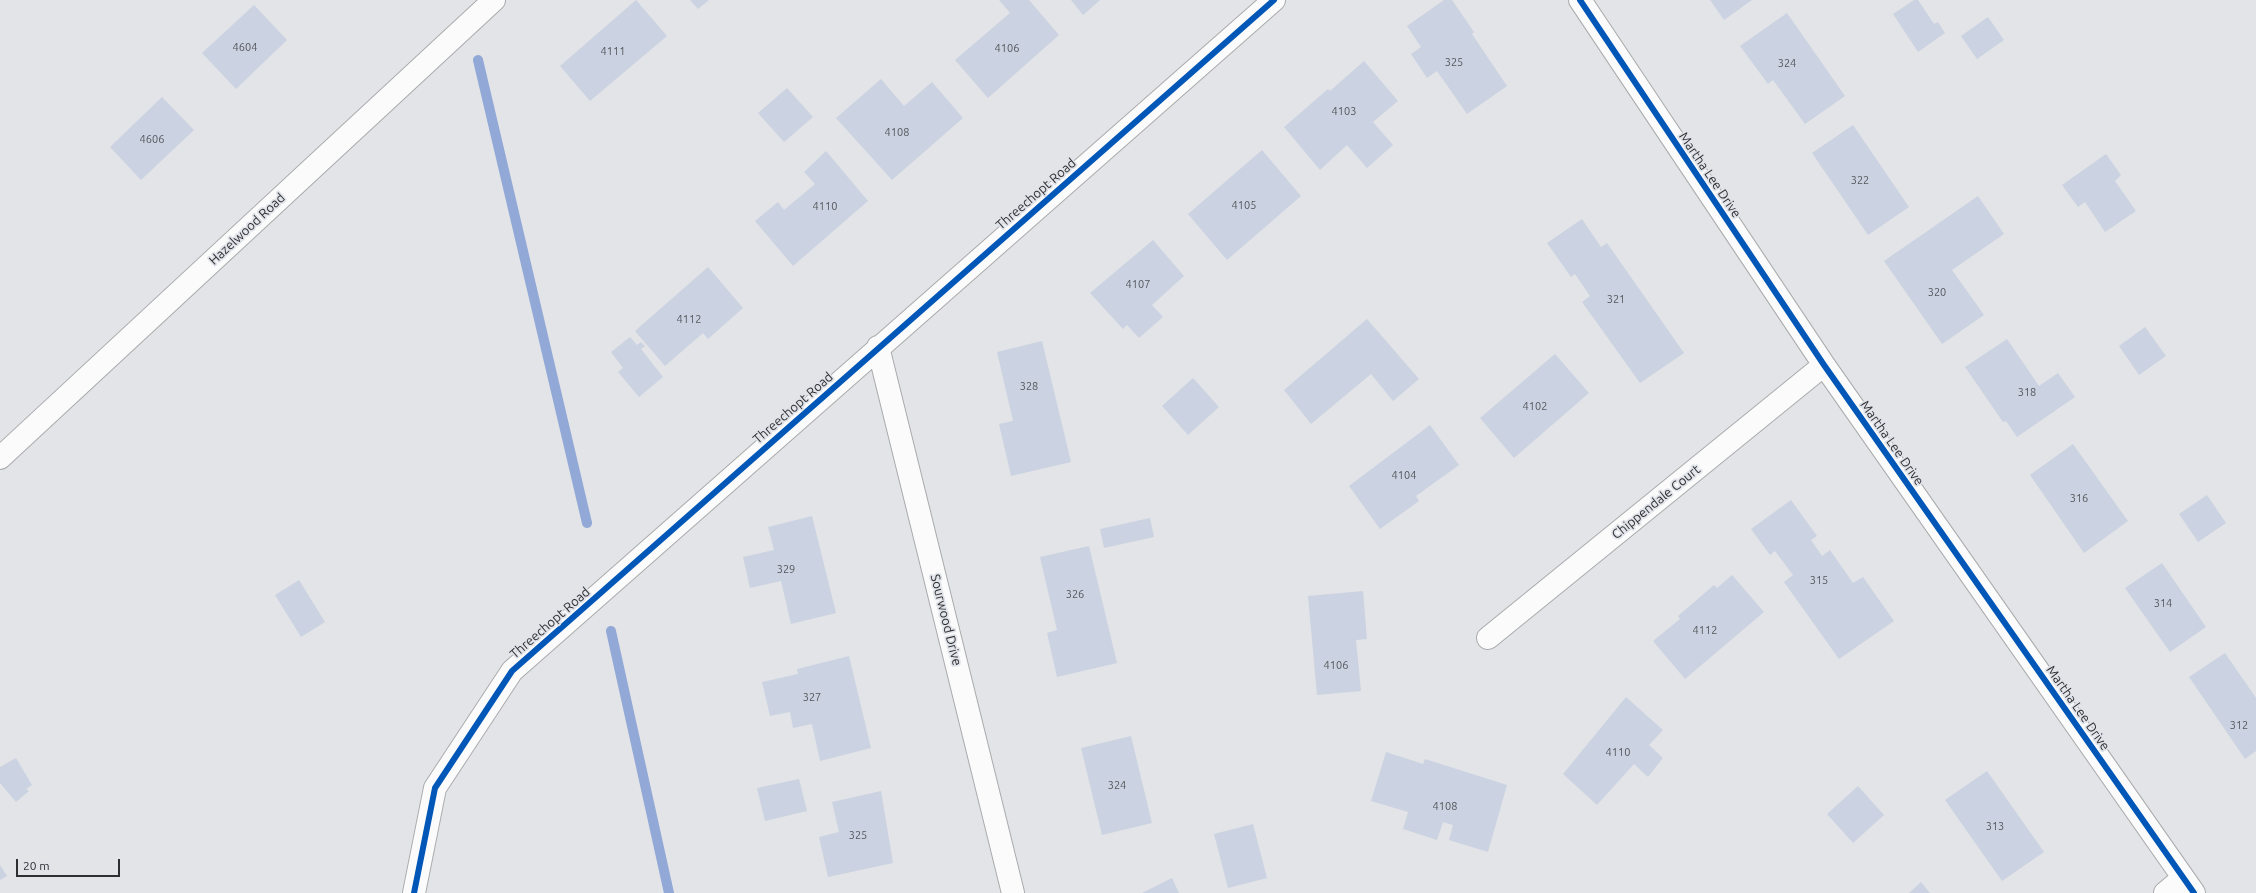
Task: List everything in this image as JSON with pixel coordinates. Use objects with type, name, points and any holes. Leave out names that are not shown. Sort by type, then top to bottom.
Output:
[{"type":"street","name":"Hazelwood Road","points":[[0,458],[494,0]]},
{"type":"street","name":"Threechopt Road","points":[[414,893],[435,788],[512,671],[878,347],[1274,0]]},
{"type":"street","name":"Martha Lee Drive","points":[[1580,0],[1824,365],[2188,885]]},
{"type":"street","name":"Sourwood Drive","points":[[878,347],[1013,893]]},
{"type":"street","name":"Chippendale Court","points":[[1488,638],[1824,365]]},
{"type":"street","points":[[2165,893],[2188,885]]},
{"type":"building","points":[[636,0],[667,36],[590,101],[560,66]]},
{"type":"building","points":[[690,0],[709,0],[698,9]]},
{"type":"building","points":[[999,0],[1029,0],[1059,35],[988,98],[955,60],[1010,13]]},
{"type":"building","points":[[1071,0],[1100,0],[1083,15]]},
{"type":"building","points":[[1444,0],[1452,0],[1474,32],[1472,34],[1507,86],[1467,114],[1437,71],[1427,78],[1411,54],[1421,47],[1407,26]]},
{"type":"building","points":[[1710,0],[1752,0],[1724,20]]},
{"type":"building","points":[[1914,0],[1918,0],[1934,24],[1938,22],[1945,33],[1918,52],[1893,14]]},
{"type":"building","points":[[254,5],[287,40],[236,89],[202,53]]},
{"type":"building","points":[[1787,13],[1845,96],[1805,124],[1773,80],[1768,84],[1740,46]]},
{"type":"building","points":[[1988,17],[2004,40],[1977,59],[1961,36]]},
{"type":"building","points":[[1364,61],[1398,101],[1373,122],[1393,145],[1367,168],[1347,145],[1320,170],[1284,127],[1328,89],[1330,91]]},
{"type":"building","points":[[881,79],[904,106],[932,82],[963,118],[892,180],[836,118]]},
{"type":"building","points":[[787,88],[813,117],[784,142],[758,113]]},
{"type":"building","points":[[162,97],[194,130],[141,180],[110,147]]},
{"type":"building","points":[[1853,125],[1909,207],[1868,235],[1812,153]]},
{"type":"building","points":[[1262,150],[1301,196],[1227,260],[1188,214]]},
{"type":"building","points":[[826,151],[868,201],[793,266],[755,221],[778,202],[784,210],[815,184],[804,172]]},
{"type":"building","points":[[2106,154],[2121,175],[2115,181],[2136,211],[2105,232],[2085,202],[2078,207],[2062,185]]},
{"type":"building","points":[[1978,196],[2004,234],[1952,270],[1984,315],[1942,344],[1884,261]]},
{"type":"building","points":[[1582,219],[1601,247],[1607,243],[1684,353],[1640,383],[1582,302],[1590,296],[1575,274],[1571,277],[1547,243]]},
{"type":"building","points":[[1153,240],[1184,276],[1152,305],[1163,317],[1139,338],[1127,325],[1123,329],[1090,293]]},
{"type":"building","points":[[708,267],[743,308],[708,339],[703,333],[665,366],[635,331]]},
{"type":"building","points":[[1367,319],[1419,379],[1393,401],[1371,374],[1311,424],[1284,390]]},
{"type":"building","points":[[2145,327],[2166,356],[2139,375],[2119,346]]},
{"type":"building","points":[[630,337],[637,345],[641,342],[645,346],[641,349],[663,377],[639,397],[618,372],[623,368],[611,352]]},
{"type":"building","points":[[2007,339],[2039,386],[2058,373],[2075,397],[2017,437],[2006,421],[2003,422],[1965,367]]},
{"type":"building","points":[[1042,341],[1071,462],[1011,476],[999,424],[1013,421],[997,352]]},
{"type":"building","points":[[1555,354],[1589,393],[1514,458],[1480,418]]},
{"type":"building","points":[[1193,378],[1219,407],[1188,435],[1162,406]]},
{"type":"building","points":[[1430,425],[1459,465],[1416,496],[1419,501],[1380,529],[1349,486]]},
{"type":"building","points":[[2073,444],[2128,521],[2084,553],[2030,475]]},
{"type":"building","points":[[2207,495],[2226,523],[2198,542],[2179,514]]},
{"type":"building","points":[[1791,500],[1817,536],[1811,540],[1822,556],[1830,550],[1853,583],[1863,577],[1894,621],[1839,659],[1784,582],[1793,575],[1775,551],[1770,555],[1751,529]]},
{"type":"building","points":[[812,516],[836,613],[791,624],[781,581],[750,588],[743,557],[774,550],[768,527]]},
{"type":"building","points":[[1150,518],[1154,537],[1104,548],[1100,529]]},
{"type":"building","points":[[1089,546],[1117,663],[1057,677],[1047,633],[1057,630],[1040,557]]},
{"type":"building","points":[[2162,563],[2206,627],[2170,652],[2125,588]]},
{"type":"building","points":[[1732,575],[1764,612],[1685,679],[1653,641],[1680,619],[1678,616],[1714,585],[1717,588]]},
{"type":"building","points":[[299,580],[325,622],[301,637],[275,595]]},
{"type":"building","points":[[1363,591],[1367,639],[1356,640],[1361,691],[1317,695],[1308,596]]},
{"type":"building","points":[[2225,653],[2256,698],[2256,751],[2245,759],[2189,677]]},
{"type":"building","points":[[849,656],[871,748],[820,761],[812,724],[793,728],[790,712],[770,716],[762,682],[798,674],[797,669]]},
{"type":"building","points":[[1626,697],[1663,730],[1649,745],[1663,758],[1648,777],[1634,764],[1597,805],[1563,774]]},
{"type":"building","points":[[1131,736],[1152,823],[1102,835],[1081,748]]},
{"type":"building","points":[[1386,752],[1423,764],[1425,759],[1507,785],[1488,852],[1449,840],[1453,825],[1443,822],[1437,840],[1403,829],[1408,812],[1371,801]]},
{"type":"building","points":[[16,758],[32,785],[26,789],[29,791],[16,802],[0,783],[0,767]]},
{"type":"building","points":[[1987,771],[2044,852],[2002,881],[1945,800]]},
{"type":"building","points":[[799,779],[807,811],[765,821],[757,788]]},
{"type":"building","points":[[1858,786],[1884,815],[1853,843],[1827,814]]},
{"type":"building","points":[[881,791],[893,863],[828,877],[819,837],[839,832],[832,802]]},
{"type":"building","points":[[1253,824],[1267,878],[1228,888],[1214,834]]},
{"type":"building","points":[[0,865],[7,876],[0,880]]},
{"type":"building","points":[[1172,878],[1179,893],[1142,893]]},
{"type":"building","points":[[1921,882],[1930,893],[1909,893]]},
{"type":"waterway","points":[[478,60],[587,523]]},
{"type":"waterway","points":[[611,631],[669,893]]},
{"type":"cycle path","points":[[414,893],[435,788],[512,671],[1274,0]]},
{"type":"cycle path","points":[[1580,0],[1824,365],[2194,893]]}]
